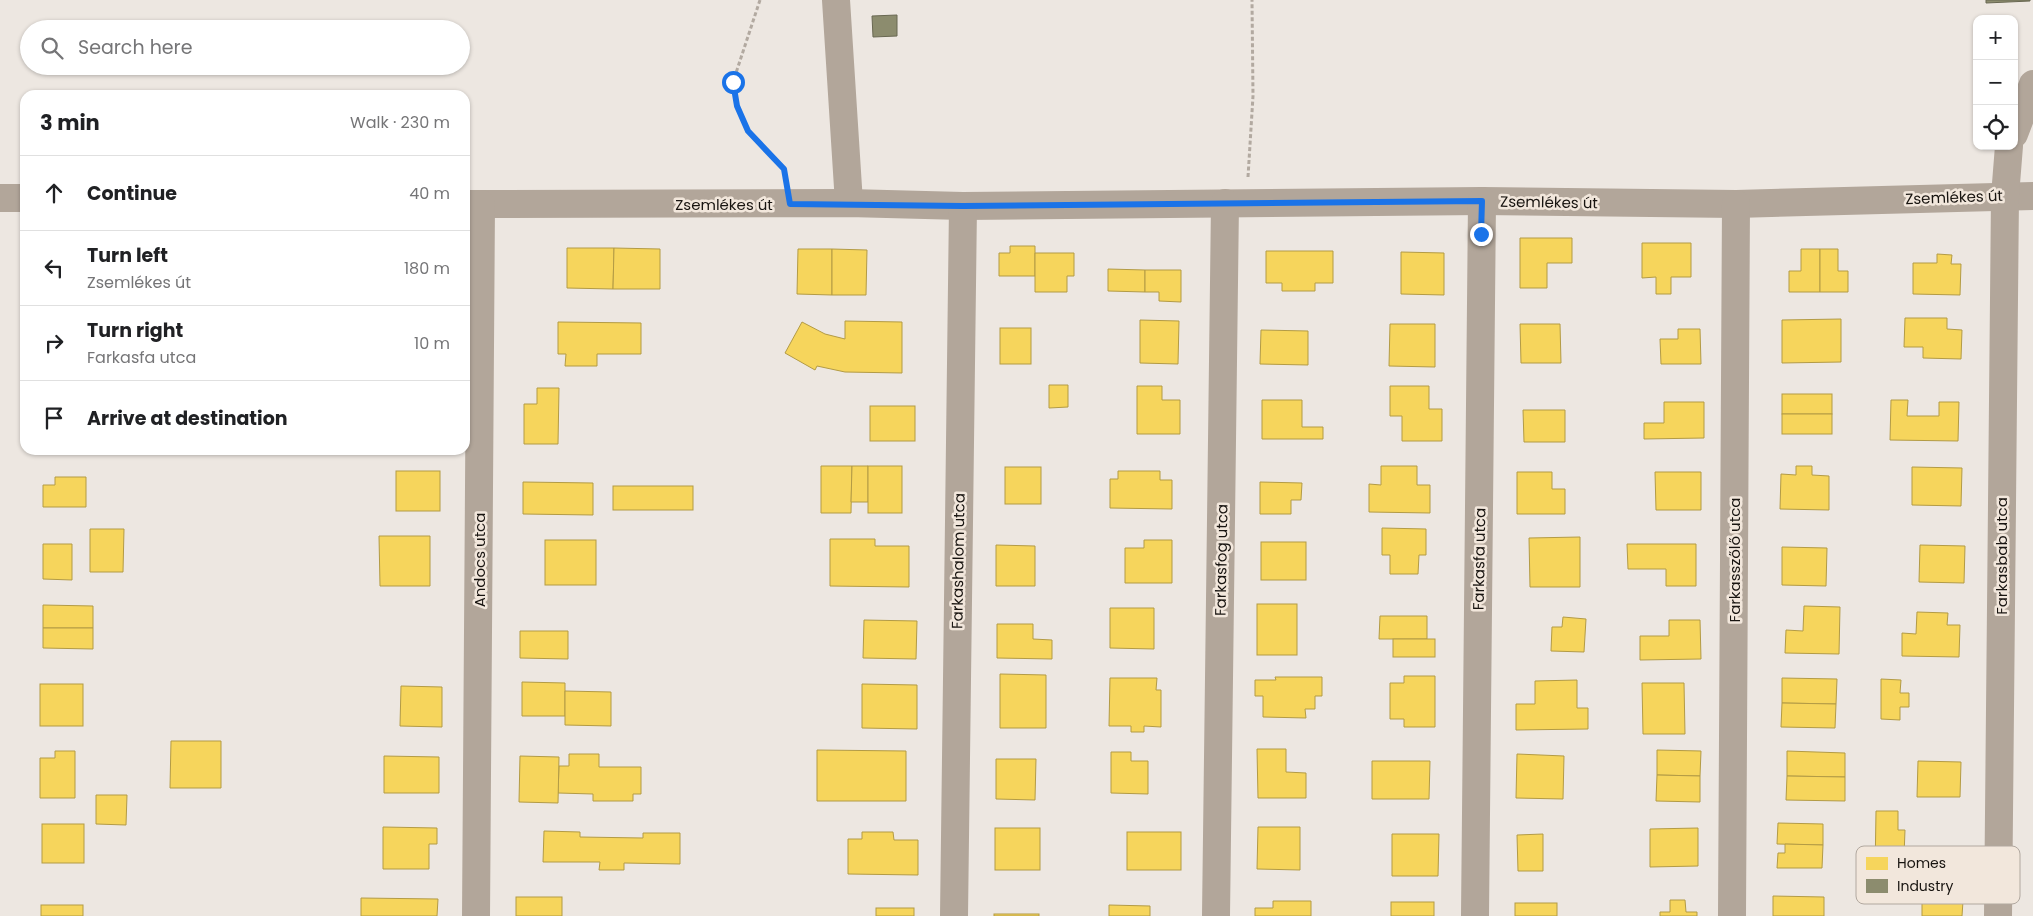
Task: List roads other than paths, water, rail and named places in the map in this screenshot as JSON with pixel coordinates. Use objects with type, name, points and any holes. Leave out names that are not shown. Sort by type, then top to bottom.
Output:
[{"type":"street","points":[[836,0],[849,203]]},
{"type":"street","points":[[2018,123],[2033,84]]},
{"type":"street","name":"Farkasbab utca","points":[[1999,846],[2005,196],[2009,150]]},
{"type":"street","name":"Zsemlékes út","points":[[473,204],[849,203],[963,206],[1482,201],[1736,204],[2033,196]]},
{"type":"street","points":[[0,198],[20,198]]},
{"type":"street","name":"Farkasfa utca","points":[[1475,916],[1482,201]]},
{"type":"street","name":"Farkasfog utca","points":[[1216,916],[1225,203]]},
{"type":"street","name":"Andocs utca","points":[[473,204],[476,916]]},
{"type":"street","name":"Farkasszőlő utca","points":[[1732,916],[1736,204]]},
{"type":"street","name":"Farkashalom utca","points":[[954,916],[963,206]]}]
